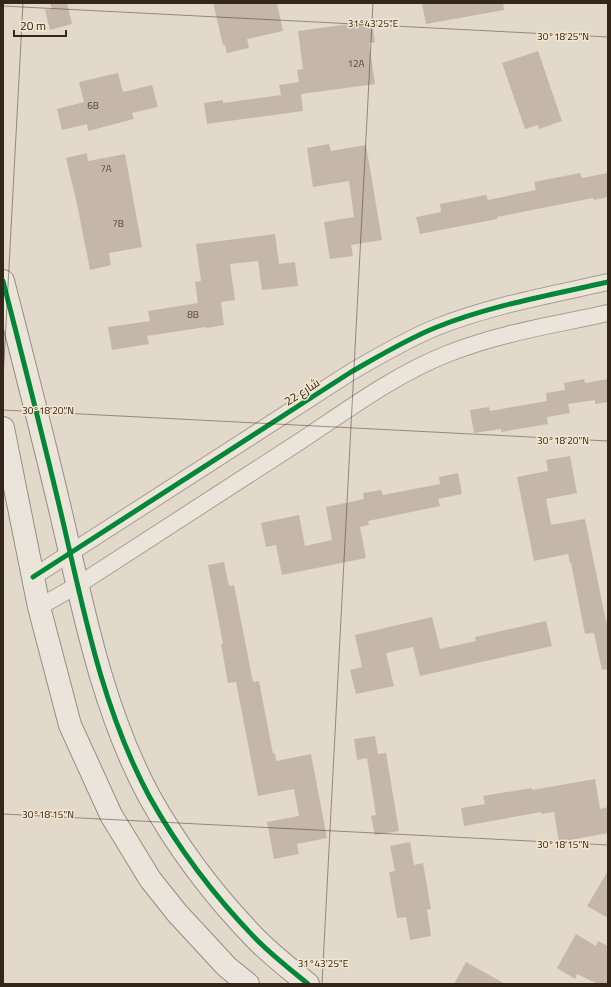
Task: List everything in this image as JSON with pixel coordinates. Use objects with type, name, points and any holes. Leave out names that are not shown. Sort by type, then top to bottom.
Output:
[{"type":"street","points":[[3,282],[39,420],[101,681],[125,744],[149,795],[181,849],[214,892],[258,941],[308,984]]},
{"type":"street","name":"شارع 22","points":[[32,577],[351,372],[402,343],[437,327],[474,314],[608,282]]},
{"type":"street","points":[[39,607],[78,585],[413,369],[446,354],[481,342],[516,332],[608,313]]},
{"type":"street","points":[[3,428],[32,577],[70,725],[111,815],[150,879],[177,913],[227,966],[248,984]]},
{"type":"building","points":[[50,3],[67,3],[72,24],[50,30],[45,10],[52,9]]},
{"type":"building","points":[[213,3],[277,3],[283,31],[247,39],[249,48],[227,53],[225,45],[223,45]]},
{"type":"building","points":[[422,3],[503,3],[504,10],[426,24]]},
{"type":"building","points":[[372,21],[375,42],[369,43],[375,84],[301,94],[303,111],[207,124],[204,103],[223,100],[223,103],[281,95],[279,85],[299,82],[297,70],[303,69],[298,31]]},
{"type":"building","points":[[538,51],[562,121],[539,129],[538,125],[525,129],[502,63]]},
{"type":"building","points":[[118,73],[123,92],[152,85],[158,107],[132,113],[134,119],[88,131],[87,124],[62,130],[57,109],[84,102],[79,82]]},
{"type":"building","points":[[329,144],[331,151],[366,145],[382,240],[351,245],[353,256],[330,259],[324,222],[354,217],[349,181],[313,187],[307,148]]},
{"type":"building","points":[[87,153],[88,161],[125,154],[142,247],[109,253],[111,265],[90,270],[66,158]]},
{"type":"building","points":[[580,173],[582,178],[608,173],[608,197],[594,200],[593,198],[420,234],[416,217],[441,212],[440,204],[486,195],[488,200],[536,190],[534,182]]},
{"type":"building","points":[[275,234],[279,264],[295,262],[298,286],[262,290],[258,261],[230,264],[235,300],[221,302],[224,325],[147,336],[149,344],[112,350],[108,327],[150,321],[148,311],[198,303],[195,282],[201,281],[196,244]]},
{"type":"building","points":[[584,379],[585,383],[608,379],[608,402],[595,404],[595,400],[568,404],[570,413],[547,417],[548,424],[501,432],[501,429],[474,433],[470,410],[489,407],[490,411],[547,401],[546,393],[565,390],[564,383]]},
{"type":"building","points":[[570,456],[577,493],[546,499],[551,525],[585,519],[606,621],[608,621],[608,669],[602,670],[594,633],[585,634],[568,554],[534,561],[517,477],[548,471],[546,460]]},
{"type":"building","points":[[458,473],[462,494],[438,499],[440,506],[368,521],[369,525],[360,527],[366,558],[282,575],[276,545],[266,547],[261,523],[299,515],[305,546],[332,540],[326,507],[364,499],[363,493],[381,490],[383,495],[440,484],[439,477]]},
{"type":"building","points":[[224,562],[229,586],[234,585],[253,682],[259,681],[273,754],[275,753],[276,761],[311,754],[327,838],[297,844],[299,854],[274,859],[267,822],[299,816],[294,789],[258,796],[236,682],[228,683],[221,644],[223,644],[208,565]]},
{"type":"building","points":[[432,617],[440,649],[476,641],[475,637],[546,621],[552,646],[420,676],[413,647],[386,653],[394,686],[356,694],[350,670],[362,667],[355,635]]},
{"type":"building","points":[[375,736],[378,754],[386,753],[399,831],[375,835],[371,816],[376,815],[367,758],[357,760],[354,739]]},
{"type":"building","points":[[595,779],[600,809],[608,807],[608,833],[559,842],[554,812],[541,814],[541,812],[464,826],[461,808],[485,804],[483,796],[532,788],[532,790]]},
{"type":"building","points":[[410,842],[414,865],[423,863],[431,909],[427,910],[431,936],[410,940],[406,917],[397,918],[389,872],[395,871],[390,846]]},
{"type":"building","points":[[608,871],[608,918],[587,906]]},
{"type":"building","points":[[576,934],[596,946],[598,941],[608,946],[608,984],[598,984],[577,974],[575,979],[557,968]]},
{"type":"building","points":[[466,962],[505,984],[454,984]]},
{"type":"cycle path","points":[[3,281],[57,495],[88,630],[108,698],[133,764],[149,796],[172,834],[226,907],[257,940],[308,984]]},
{"type":"cycle path","points":[[33,577],[351,372],[404,342],[458,319],[522,301],[608,282]]}]
